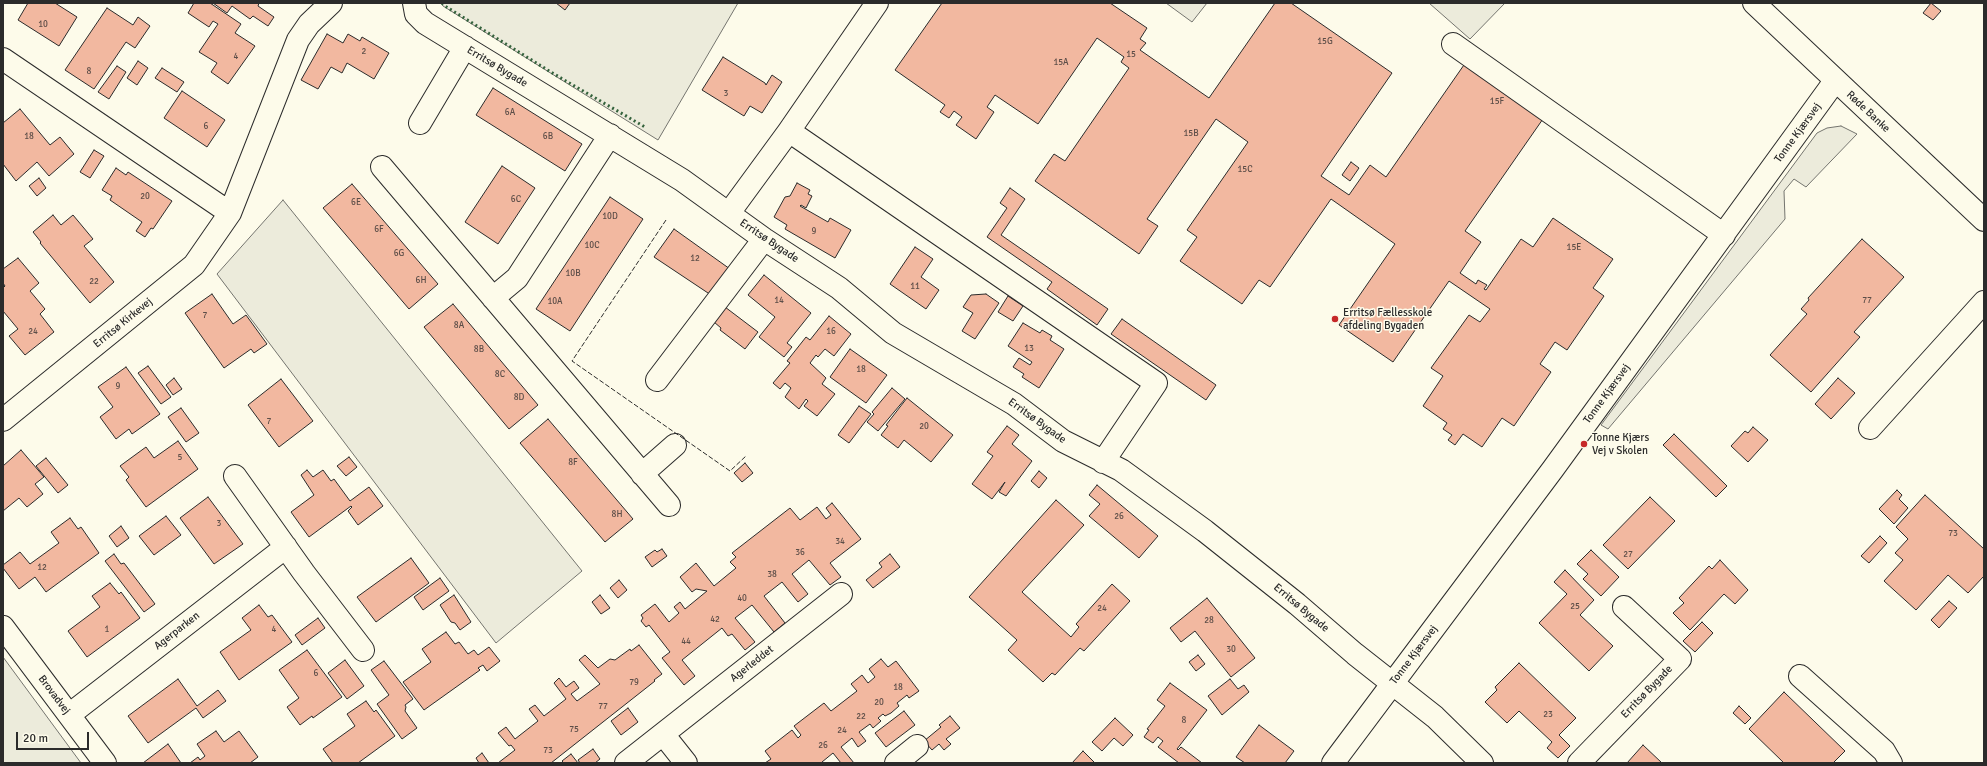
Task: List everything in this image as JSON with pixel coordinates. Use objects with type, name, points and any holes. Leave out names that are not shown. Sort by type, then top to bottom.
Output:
[{"type":"street","name":"Erritsø Kirkevej","points":[[3,420],[194,265],[217,234],[230,213],[298,40],[308,24],[331,3]]},
{"type":"street","name":"Erritsø Bygade","points":[[414,3],[416,14],[425,23],[676,176],[729,213],[764,240],[839,288],[893,333],[1014,404],[1063,441],[1121,470],[1198,526],[1297,604],[1355,654],[1435,716],[1482,763]]},
{"type":"street","points":[[729,213],[789,131],[877,3]]},
{"type":"street","name":"Røde Banke","points":[[1754,3],[1984,220]]},
{"type":"street","points":[[1453,44],[1724,235]]},
{"type":"street","points":[[420,123],[465,47]]},
{"type":"street","points":[[3,59],[230,213]]},
{"type":"street","name":"Tonne Kjærsvej","points":[[1333,763],[1394,683],[1724,235],[1835,81]]},
{"type":"street","points":[[789,131],[1156,383],[1104,462]]},
{"type":"street","points":[[493,298],[517,278],[610,135]]},
{"type":"street","points":[[382,167],[669,505]]},
{"type":"street","points":[[657,380],[764,240]]},
{"type":"street","points":[[1870,428],[1984,302]]},
{"type":"street","points":[[642,474],[675,445]]},
{"type":"street","points":[[235,476],[363,650]]},
{"type":"street","name":"Agerparken","points":[[69,715],[286,547]]},
{"type":"street","name":"Agerleddet","points":[[626,763],[841,594]]},
{"type":"street","name":"Erritsø Bygade","points":[[1579,763],[1680,659],[1624,607]]},
{"type":"street","name":"Brovadvej","points":[[3,627],[105,763]]},
{"type":"street","points":[[1800,676],[1884,751],[1891,763]]},
{"type":"street","points":[[663,734],[686,763]]},
{"type":"street","points":[[896,763],[917,746]]},
{"type":"shaded area","points":[[441,3],[738,3],[658,140],[443,6]]},
{"type":"shaded area","points":[[1166,3],[1207,3],[1192,22]]},
{"type":"shaded area","points":[[1429,3],[1505,3],[1470,39]]},
{"type":"shaded area","points":[[1841,126],[1857,134],[1806,187],[1794,179],[1784,191],[1785,219],[1608,429],[1601,425],[1817,133],[1827,128]]},
{"type":"shaded area","points":[[283,200],[582,571],[496,643],[217,274]]},
{"type":"shaded area","points":[[3,657],[81,763],[3,763]]},
{"type":"building","points":[[28,3],[55,3],[77,17],[59,46],[18,20]]},
{"type":"building","points":[[194,3],[210,3],[241,24],[235,33],[255,46],[228,84],[211,72],[217,63],[199,52],[218,24],[213,21],[209,27],[188,13]]},
{"type":"building","points":[[213,3],[259,3],[258,6],[274,17],[268,26],[253,16],[250,19],[232,6],[227,13]]},
{"type":"building","points":[[556,3],[570,3],[565,10]]},
{"type":"building","name":"Erritsø Fællesskole afdeling Bygaden","points":[[942,3],[1110,3],[1147,28],[1140,39],[1146,43],[1140,50],[1209,98],[1275,3],[1291,3],[1392,73],[1321,176],[1349,195],[1370,165],[1386,177],[1466,62],[1545,116],[1465,231],[1481,242],[1460,273],[1476,284],[1478,280],[1487,285],[1484,289],[1486,290],[1521,239],[1533,247],[1553,218],[1613,259],[1593,288],[1604,296],[1567,350],[1555,342],[1540,364],[1551,372],[1514,426],[1502,418],[1482,447],[1463,434],[1455,445],[1448,440],[1452,435],[1443,429],[1447,423],[1423,406],[1443,376],[1431,368],[1469,315],[1480,322],[1490,309],[1449,281],[1393,362],[1339,325],[1395,244],[1331,199],[1270,287],[1259,280],[1242,304],[1180,261],[1197,237],[1187,230],[1248,142],[1216,119],[1147,219],[1158,226],[1139,254],[1035,181],[1054,154],[1065,161],[1129,68],[1121,62],[1124,57],[1097,38],[1038,124],[995,95],[987,107],[994,112],[976,139],[956,125],[962,117],[954,111],[949,118],[940,112],[945,105],[895,70]]},
{"type":"building","points":[[1931,3],[1941,11],[1933,20],[1923,13]]},
{"type":"building","points":[[107,8],[133,25],[138,17],[150,26],[135,48],[126,42],[94,89],[65,70]]},
{"type":"building","points":[[327,34],[343,43],[348,34],[360,41],[362,37],[389,53],[374,79],[347,63],[342,73],[331,67],[318,89],[301,80]]},
{"type":"building","points":[[723,57],[766,85],[772,75],[782,82],[762,113],[750,106],[744,116],[702,90]]},
{"type":"building","points":[[138,61],[148,68],[137,85],[127,78]]},
{"type":"building","points":[[117,66],[126,72],[109,99],[98,92]]},
{"type":"building","points":[[162,68],[184,82],[177,92],[155,78]]},
{"type":"building","points":[[493,88],[582,144],[565,171],[476,115]]},
{"type":"building","points":[[182,91],[225,120],[207,147],[164,118]]},
{"type":"building","points":[[20,109],[50,145],[60,137],[74,154],[49,176],[37,162],[16,181],[3,164],[3,123]]},
{"type":"building","points":[[94,150],[104,156],[90,178],[80,172]]},
{"type":"building","points":[[1351,162],[1359,168],[1350,181],[1342,175]]},
{"type":"building","points":[[502,166],[535,188],[498,244],[465,222]]},
{"type":"building","points":[[116,168],[126,175],[128,172],[172,201],[153,229],[151,228],[145,237],[136,231],[142,222],[110,200],[112,196],[102,190]]},
{"type":"building","points":[[39,178],[46,188],[37,196],[29,186]]},
{"type":"building","points":[[797,183],[810,190],[808,194],[812,196],[806,208],[801,205],[800,206],[828,222],[830,218],[851,230],[835,258],[785,229],[787,225],[774,217],[785,197],[790,196]]},
{"type":"building","points":[[352,184],[438,284],[409,309],[323,208]]},
{"type":"building","points":[[1010,188],[1025,199],[1001,235],[1108,309],[1097,325],[1047,289],[1052,282],[987,237],[1007,208],[1000,203]]},
{"type":"building","points":[[610,197],[643,219],[570,331],[536,309]]},
{"type":"building","points":[[53,215],[61,225],[73,215],[93,239],[84,246],[114,282],[90,303],[40,243],[41,242],[33,232]]},
{"type":"building","points":[[674,229],[730,269],[711,295],[654,257]]},
{"type":"building","points":[[1862,239],[1904,277],[1854,332],[1860,337],[1811,392],[1770,355],[1807,314],[1801,309],[1809,300],[1808,298]]},
{"type":"building","points":[[915,247],[933,259],[921,277],[939,290],[926,309],[890,284]]},
{"type":"building","points":[[18,258],[39,283],[30,291],[45,309],[40,314],[54,332],[25,355],[9,336],[18,329],[3,311],[3,288],[5,286],[3,283],[3,269]]},
{"type":"building","points":[[764,275],[811,313],[787,343],[792,347],[784,357],[759,337],[775,317],[748,295]]},
{"type":"building","points":[[212,294],[233,324],[246,315],[267,344],[254,353],[251,349],[224,368],[185,313]]},
{"type":"building","points":[[986,294],[999,303],[975,339],[962,331],[973,313],[963,307],[971,295]]},
{"type":"building","points":[[1008,296],[1023,306],[1013,321],[998,312]]},
{"type":"building","points":[[453,304],[538,405],[509,429],[424,327]]},
{"type":"building","points":[[725,307],[758,332],[745,349],[720,330],[721,328],[714,322]]},
{"type":"building","points":[[829,316],[851,334],[834,356],[825,349],[818,357],[816,355],[810,363],[826,378],[822,384],[835,394],[817,416],[804,406],[808,401],[806,399],[799,409],[785,397],[791,388],[785,383],[780,389],[773,383],[790,363],[787,361],[806,337],[810,340]]},
{"type":"building","points":[[1122,319],[1216,385],[1206,400],[1111,334]]},
{"type":"building","points":[[1023,323],[1040,333],[1042,330],[1052,336],[1050,340],[1064,349],[1039,388],[1022,377],[1024,374],[1013,367],[1019,358],[1030,365],[1032,362],[1008,346]]},
{"type":"building","points":[[850,349],[887,375],[866,403],[830,377]]},
{"type":"building","points":[[148,366],[171,397],[161,404],[138,373]]},
{"type":"building","points":[[126,367],[160,414],[132,434],[129,429],[116,439],[100,417],[113,407],[98,387]]},
{"type":"building","points":[[174,378],[182,389],[173,395],[166,385]]},
{"type":"building","points":[[1838,378],[1855,393],[1831,419],[1815,404]]},
{"type":"building","points":[[281,379],[313,421],[279,447],[248,405]]},
{"type":"building","points":[[892,388],[905,399],[878,431],[867,422],[874,414],[872,412]]},
{"type":"building","points":[[907,398],[953,435],[931,462],[904,440],[898,448],[881,435],[888,426],[886,425]]},
{"type":"building","points":[[859,406],[871,414],[849,443],[838,435]]},
{"type":"building","points":[[181,408],[199,433],[186,442],[168,417]]},
{"type":"building","points":[[548,419],[633,519],[605,542],[520,443]]},
{"type":"building","points":[[1007,426],[1019,435],[1012,444],[1032,461],[1006,496],[999,492],[1005,482],[992,499],[972,484],[993,456],[987,452]]},
{"type":"building","points":[[1753,427],[1768,440],[1748,462],[1731,446],[1745,431],[1748,433]]},
{"type":"building","points":[[1674,434],[1727,486],[1716,497],[1663,445]]},
{"type":"building","points":[[178,441],[198,469],[146,507],[126,480],[129,477],[120,466],[146,447],[154,458]]},
{"type":"building","points":[[21,450],[44,477],[35,484],[43,494],[27,507],[19,498],[3,511],[3,466]]},
{"type":"building","points":[[349,457],[357,467],[346,476],[337,466]]},
{"type":"building","points":[[46,458],[68,485],[58,493],[36,466]]},
{"type":"building","points":[[745,463],[753,473],[742,482],[734,473]]},
{"type":"building","points":[[307,470],[313,477],[323,470],[331,481],[334,479],[350,501],[369,487],[383,506],[358,525],[348,511],[352,507],[351,506],[309,537],[291,512],[314,495],[301,475]]},
{"type":"building","points":[[1039,471],[1047,478],[1039,488],[1031,481]]},
{"type":"building","points":[[1097,485],[1158,536],[1139,558],[1089,516],[1100,504],[1089,495]]},
{"type":"building","points":[[1897,490],[1902,495],[1899,499],[1908,508],[1894,524],[1879,509]]},
{"type":"building","points":[[1925,495],[1984,549],[1984,576],[1968,593],[1948,575],[1916,610],[1884,581],[1903,560],[1895,553],[1908,539],[1896,527]]},
{"type":"building","points":[[208,497],[243,544],[214,564],[180,518]]},
{"type":"building","points":[[1650,497],[1675,521],[1628,569],[1603,545]]},
{"type":"building","points":[[1056,500],[1084,525],[1022,592],[1071,637],[1079,627],[1076,624],[1112,584],[1130,601],[1084,651],[1080,648],[1055,675],[1052,673],[1043,682],[1008,650],[1017,640],[969,597]]},
{"type":"building","points":[[832,503],[861,539],[830,563],[841,577],[830,585],[809,560],[792,574],[808,594],[798,602],[782,582],[764,596],[785,623],[774,632],[752,605],[735,618],[755,642],[745,650],[732,634],[728,636],[722,628],[682,660],[695,676],[684,685],[662,658],[670,652],[649,625],[646,627],[641,621],[643,618],[641,615],[655,604],[669,622],[679,613],[674,607],[680,602],[685,609],[707,591],[696,589],[692,592],[680,577],[696,563],[714,586],[736,568],[730,562],[736,557],[732,553],[790,508],[800,520],[817,507],[826,519],[831,515],[826,508]]},
{"type":"building","points":[[166,516],[181,535],[154,555],[139,536]]},
{"type":"building","points":[[70,518],[78,529],[81,527],[99,553],[46,592],[35,577],[19,589],[3,568],[3,565],[20,552],[30,564],[59,543],[51,532]]},
{"type":"building","points":[[121,526],[129,538],[117,547],[109,536]]},
{"type":"building","points":[[1880,536],[1887,543],[1869,563],[1861,556]]},
{"type":"building","points":[[662,549],[667,556],[652,567],[645,557],[655,550],[657,552]]},
{"type":"building","points":[[1591,550],[1619,577],[1601,596],[1583,579],[1588,574],[1577,564]]},
{"type":"building","points":[[114,554],[121,564],[124,563],[155,604],[144,612],[105,561]]},
{"type":"building","points":[[890,554],[900,567],[873,588],[866,580],[882,567],[879,563]]},
{"type":"building","points":[[411,558],[429,583],[376,622],[357,597]]},
{"type":"building","points":[[1720,560],[1748,590],[1735,604],[1724,594],[1690,630],[1673,613],[1684,603],[1679,598],[1709,566],[1712,569]]},
{"type":"building","points":[[1565,570],[1594,600],[1580,615],[1613,646],[1589,671],[1539,623],[1567,594],[1554,582]]},
{"type":"building","points":[[440,578],[449,591],[423,610],[414,597]]},
{"type":"building","points":[[619,580],[627,590],[618,598],[610,588]]},
{"type":"building","points":[[110,583],[119,594],[121,592],[140,618],[87,657],[68,631],[100,607],[92,596]]},
{"type":"building","points":[[454,595],[471,622],[460,630],[455,623],[451,622],[440,605]]},
{"type":"building","points":[[600,595],[610,608],[601,614],[592,602]]},
{"type":"building","points":[[1207,598],[1255,658],[1231,677],[1195,631],[1181,642],[1170,628]]},
{"type":"building","points":[[1949,601],[1957,608],[1939,628],[1931,620]]},
{"type":"building","points":[[259,605],[268,617],[272,615],[292,642],[239,680],[220,652],[251,630],[242,618]]},
{"type":"building","points":[[318,618],[325,628],[302,645],[295,635]]},
{"type":"building","points":[[1702,622],[1713,633],[1695,652],[1683,641]]},
{"type":"building","points":[[446,632],[455,644],[459,642],[468,654],[474,650],[478,655],[489,647],[500,661],[487,671],[483,665],[478,668],[480,670],[424,710],[403,682],[431,662],[422,649]]},
{"type":"building","points":[[639,645],[662,674],[654,680],[655,681],[551,763],[498,763],[515,750],[511,745],[509,746],[498,733],[506,727],[515,739],[538,721],[529,709],[535,705],[544,716],[566,699],[554,683],[559,678],[566,687],[574,681],[579,688],[571,694],[577,701],[600,684],[579,660],[585,655],[598,668],[610,659],[615,660],[630,649],[631,651]]},
{"type":"building","points":[[307,650],[342,697],[313,718],[312,716],[300,725],[287,707],[299,698],[279,670]]},
{"type":"building","points":[[1198,655],[1205,664],[1196,671],[1189,662]]},
{"type":"building","points":[[881,659],[888,667],[896,661],[919,691],[909,698],[907,695],[897,703],[899,706],[891,713],[885,716],[883,714],[878,718],[881,721],[873,728],[870,724],[859,732],[866,741],[858,747],[852,738],[841,747],[854,763],[841,763],[833,753],[822,762],[823,763],[765,763],[771,759],[765,751],[792,730],[798,738],[801,735],[794,726],[824,703],[831,711],[857,691],[851,684],[862,675],[868,683],[875,677],[869,669]]},
{"type":"building","points":[[345,660],[364,686],[347,699],[328,673]]},
{"type":"building","points":[[384,661],[413,699],[405,705],[405,711],[417,728],[402,739],[377,704],[389,695],[371,670]]},
{"type":"building","points":[[1519,663],[1576,718],[1559,735],[1570,746],[1558,758],[1547,748],[1552,742],[1519,711],[1507,723],[1485,702],[1497,690],[1495,687]]},
{"type":"building","points":[[178,679],[197,706],[218,690],[226,701],[203,718],[196,708],[148,743],[128,716]]},
{"type":"building","points":[[1230,679],[1238,689],[1244,685],[1249,692],[1222,715],[1208,696]]},
{"type":"building","points":[[1170,683],[1207,710],[1177,749],[1178,750],[1181,747],[1202,763],[1179,763],[1158,747],[1163,741],[1158,737],[1153,743],[1144,737],[1149,730],[1147,729],[1165,706],[1157,700]]},
{"type":"building","points":[[1784,692],[1845,751],[1833,763],[1784,763],[1749,729]]},
{"type":"building","points":[[366,701],[374,712],[376,710],[395,736],[358,763],[333,763],[323,749],[355,726],[347,714]]},
{"type":"building","points":[[1739,706],[1751,718],[1745,724],[1733,713]]},
{"type":"building","points":[[628,708],[638,722],[621,735],[611,721]]},
{"type":"building","points":[[904,711],[915,725],[886,747],[875,733]]},
{"type":"building","points":[[950,716],[960,728],[946,739],[951,744],[944,750],[939,744],[932,750],[924,741],[941,727],[939,725]]},
{"type":"building","points":[[1115,718],[1133,735],[1123,746],[1114,738],[1102,751],[1092,742]]},
{"type":"building","points":[[1259,725],[1294,751],[1285,763],[1245,763],[1236,757]]},
{"type":"building","points":[[216,731],[224,742],[239,731],[258,757],[250,763],[190,763],[198,757],[200,760],[205,756],[197,744]]},
{"type":"building","points":[[168,744],[181,763],[143,763]]},
{"type":"building","points":[[1643,745],[1662,763],[1627,763]]},
{"type":"building","points":[[593,749],[600,759],[595,763],[580,763],[578,760]]},
{"type":"building","points":[[1083,751],[1095,763],[1072,763]]},
{"type":"building","points":[[482,753],[489,763],[479,763],[476,758]]},
{"type":"building","points":[[571,754],[578,763],[564,763],[562,761]]},
{"type":"hedge","points":[[442,3],[554,74],[645,127]]},
{"type":"fence","points":[[666,220],[572,361],[730,471],[746,456]]},
{"type":"place","name":"Erritsø Fællesskole afdeling Bygaden","points":[[1335,319]]},
{"type":"place","name":"Tonne Kjærs Vej v Skolen","points":[[1584,444]]}]
